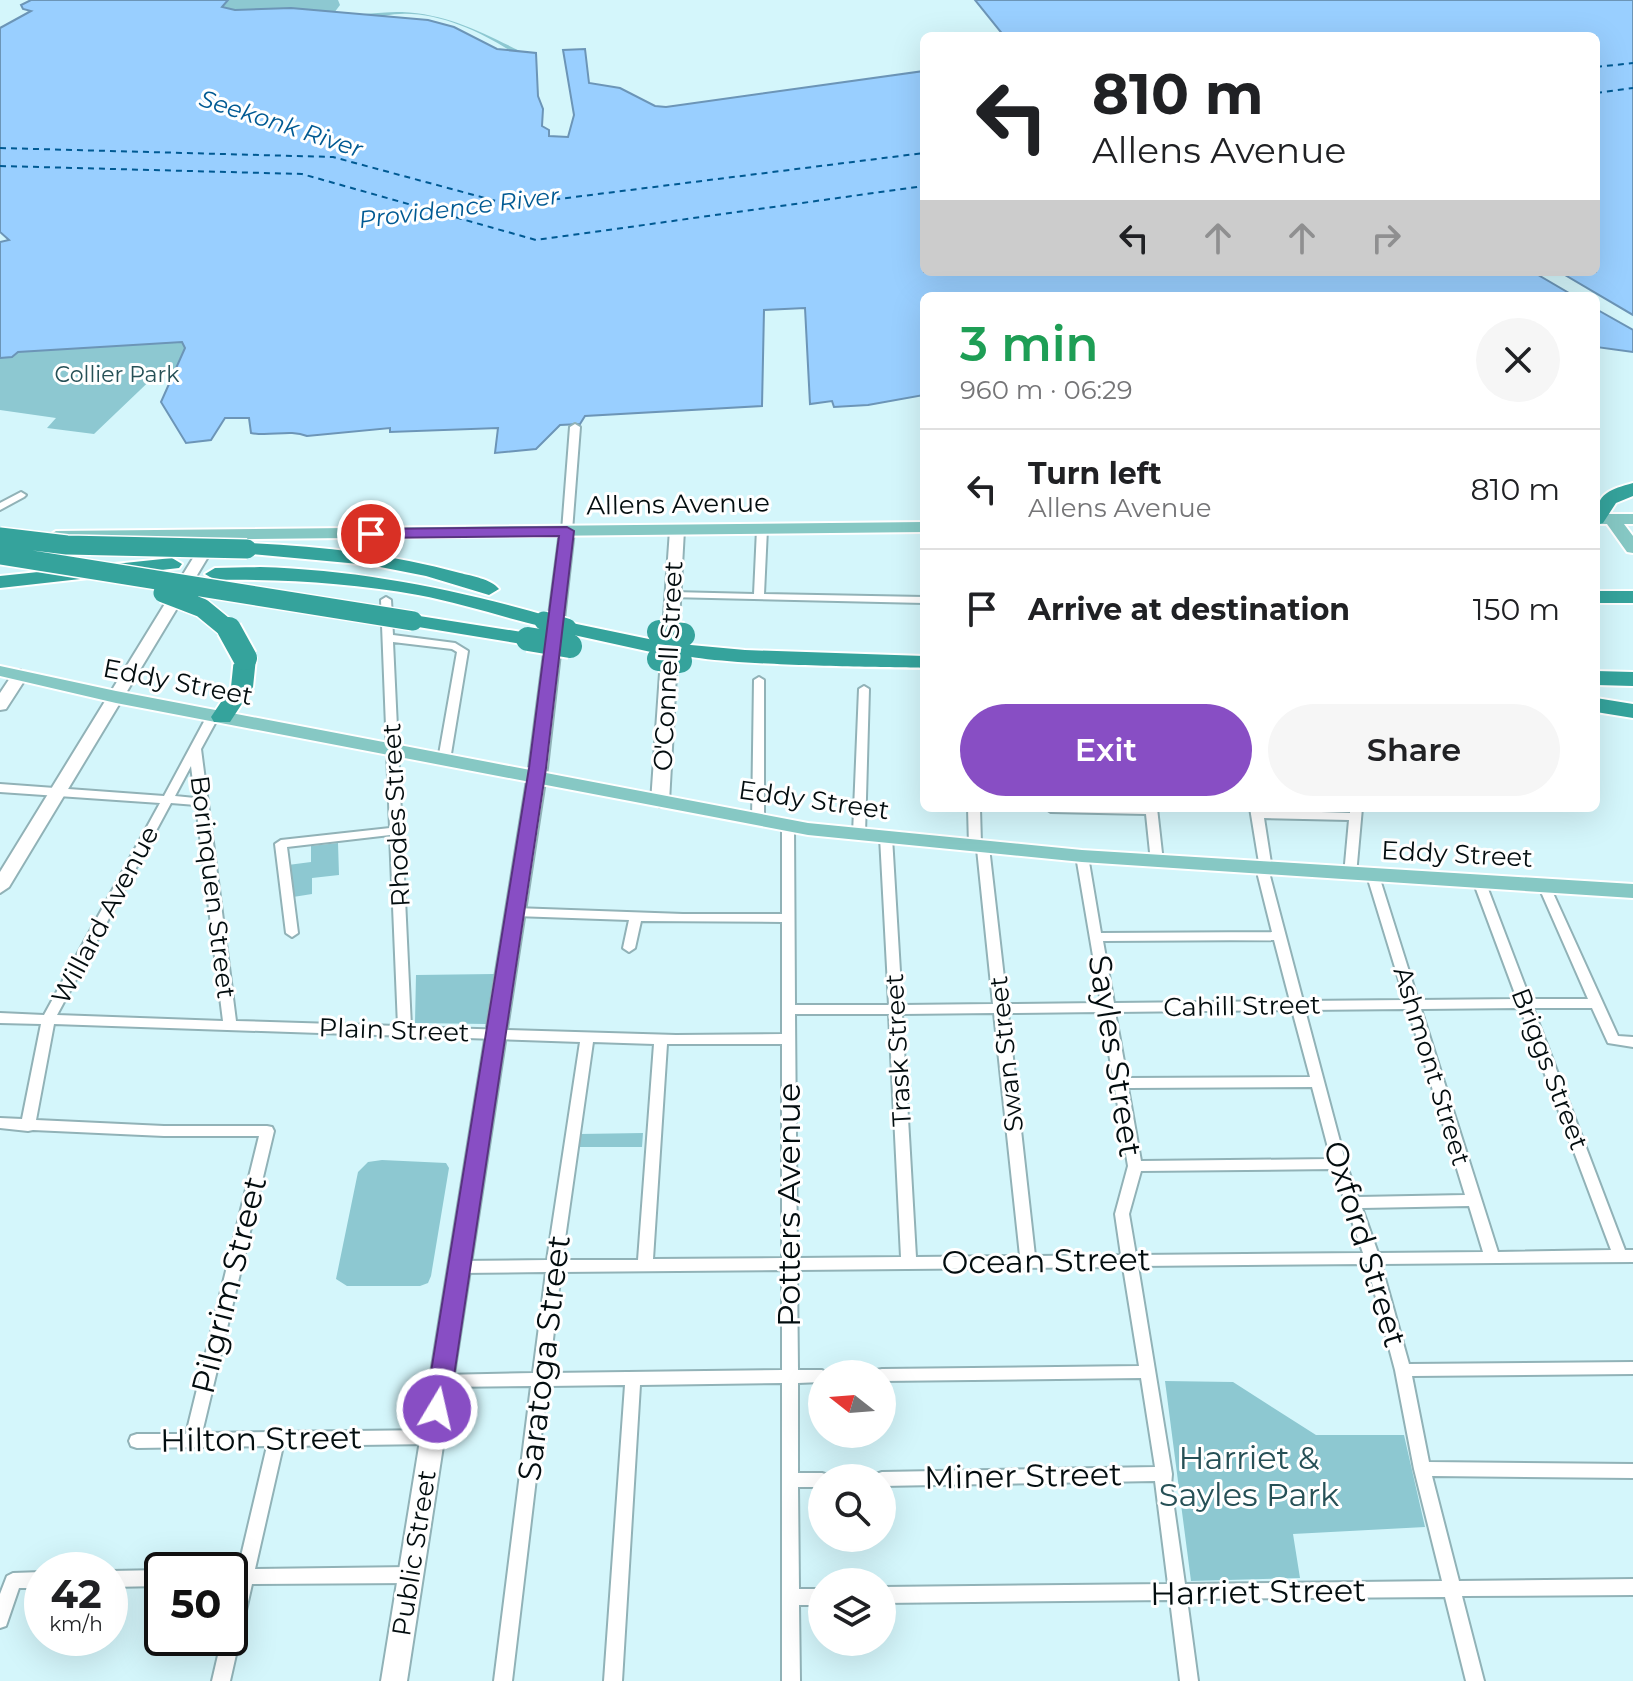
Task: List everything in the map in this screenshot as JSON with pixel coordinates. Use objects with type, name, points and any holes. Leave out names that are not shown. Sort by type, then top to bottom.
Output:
[{"type":"highway","points":[[1603,514],[1633,489]]},
{"type":"highway","points":[[0,537],[67,545],[331,553],[395,562],[454,576],[545,613],[569,628],[670,648],[783,665],[848,660],[920,662]]},
{"type":"highway","points":[[0,558],[528,639],[569,628],[670,648],[755,642],[920,646]]},
{"type":"highway","points":[[0,558],[160,592],[188,601],[225,624],[235,636],[245,658],[242,687],[218,716]]},
{"type":"highway","points":[[0,582],[304,561],[375,567],[489,589]]},
{"type":"highway","points":[[219,568],[378,580],[545,613]]},
{"type":"highway","points":[[0,596],[167,571]]},
{"type":"highway","points":[[1600,597],[1633,597]]},
{"type":"highway","points":[[1600,662],[1633,663]]},
{"type":"highway","points":[[1600,678],[1633,679]]},
{"type":"highway","points":[[1600,706],[1633,711]]},
{"type":"main road","points":[[1603,514],[1633,519]]},
{"type":"main road","points":[[1603,514],[1633,548]]},
{"type":"main road","name":"Allens Avenue","points":[[0,537],[920,527]]},
{"type":"main road","name":"O'Connell Street","points":[[660,802],[677,530]]},
{"type":"main road","name":"Public Street","points":[[394,1681],[536,778],[567,531]]},
{"type":"main road","points":[[0,887],[214,535]]},
{"type":"main road","name":"Eddy Street","points":[[0,671],[116,697],[788,825],[979,847],[1157,862],[1633,891]]},
{"type":"main road","points":[[0,705],[20,675]]},
{"type":"street","name":"Public Street","points":[[567,531],[570,460],[575,427]]},
{"type":"street","points":[[0,507],[21,495]]},
{"type":"street","points":[[759,596],[762,529]]},
{"type":"street","points":[[673,595],[920,600]]},
{"type":"street","name":"Rhodes Street","points":[[386,600],[405,1030]]},
{"type":"street","points":[[388,638],[455,646],[464,653],[444,760]]},
{"type":"street","points":[[758,820],[759,680]]},
{"type":"street","points":[[859,834],[864,689]]},
{"type":"street","name":"Willard Avenue","points":[[28,1126],[48,1020],[195,749],[218,716]]},
{"type":"street","name":"Borinquen Street","points":[[195,749],[230,1025]]},
{"type":"street","points":[[0,788],[203,802]]},
{"type":"street","name":"Swan Street","points":[[975,812],[1002,1008],[1028,1261]]},
{"type":"street","points":[[1152,812],[1157,862]]},
{"type":"street","name":"Oxford Street","points":[[1257,812],[1264,869],[1297,1005],[1339,1164],[1372,1257],[1403,1370],[1422,1469],[1475,1681]]},
{"type":"street","points":[[1306,812],[1356,813],[1350,875]]},
{"type":"street","name":"Potters Avenue","points":[[788,825],[791,1681]]},
{"type":"street","points":[[292,933],[281,844],[397,831]]},
{"type":"street","name":"Trask Street","points":[[886,837],[909,1262]]},
{"type":"street","name":"Sayles Street","points":[[1082,856],[1135,1166],[1122,1214],[1164,1474],[1163,1486],[1189,1681]]},
{"type":"street","name":"Ashmont Street","points":[[1373,876],[1492,1257]]},
{"type":"street","name":"Briggs Street","points":[[1479,881],[1626,1256]]},
{"type":"street","points":[[1544,885],[1616,1042],[1633,1042]]},
{"type":"street","points":[[515,912],[789,918]]},
{"type":"street","points":[[629,948],[636,916]]},
{"type":"street","points":[[1095,937],[1281,936]]},
{"type":"street","name":"Cahill Street","points":[[789,1010],[1598,1003]]},
{"type":"street","name":"Plain Street","points":[[0,1018],[661,1039],[789,1039]]},
{"type":"street","name":"Saratoga Street","points":[[503,1681],[554,1266],[587,1036]]},
{"type":"street","points":[[645,1265],[661,1039]]},
{"type":"street","points":[[1120,1083],[1317,1082]]},
{"type":"street","points":[[0,1123],[28,1126]]},
{"type":"street","name":"Pilgrim Street","points":[[28,1126],[267,1131],[193,1439]]},
{"type":"street","points":[[1135,1166],[1339,1164]]},
{"type":"street","points":[[1354,1203],[1474,1200]]},
{"type":"street","name":"Ocean Street","points":[[459,1267],[1626,1256]]},
{"type":"street","points":[[1403,1370],[1633,1368]]},
{"type":"street","points":[[896,1375],[1147,1372]]},
{"type":"street","points":[[441,1381],[808,1376]]},
{"type":"street","points":[[613,1681],[633,1378]]},
{"type":"street","name":"Hilton Street","points":[[137,1441],[432,1437]]},
{"type":"street","points":[[244,1552],[277,1438]]},
{"type":"street","points":[[1422,1469],[1633,1471]]},
{"type":"street","name":"Miner Street","points":[[896,1479],[1164,1474]]},
{"type":"street","points":[[790,1480],[808,1480]]},
{"type":"street","points":[[248,1576],[411,1575]]},
{"type":"street","points":[[0,1620],[13,1581],[24,1581]]},
{"type":"street","name":"Harriet Street","points":[[896,1595],[1633,1587]]},
{"type":"street","points":[[791,1597],[808,1597]]},
{"type":"street","points":[[221,1681],[225,1656]]},
{"type":"green space","points":[[218,0],[338,0],[340,5],[334,13],[418,13],[434,16],[463,25],[520,51],[509,50],[449,21],[416,14],[241,15],[211,4]]},
{"type":"green space","name":"Collier Park","points":[[177,341],[186,343],[173,376],[161,370],[94,434],[47,428],[56,418],[0,410],[0,358],[12,357],[18,352]]},
{"type":"green space","points":[[338,843],[339,875],[312,878],[312,894],[293,897],[288,865],[311,862],[311,846]]},
{"type":"green space","points":[[494,974],[486,1024],[415,1023],[416,975]]},
{"type":"green space","points":[[643,1133],[642,1147],[578,1147],[579,1134]]},
{"type":"green space","points":[[368,1162],[446,1163],[449,1168],[431,1276],[428,1283],[420,1286],[347,1286],[336,1279],[358,1172]]},
{"type":"green space","name":"Harriet & Sayles Park","points":[[1165,1381],[1233,1382],[1316,1435],[1404,1435],[1425,1527],[1293,1534],[1300,1578],[1191,1581]]},
{"type":"water","points":[[31,0],[228,0],[222,7],[235,10],[291,8],[428,20],[454,27],[497,49],[536,53],[542,126],[549,130],[549,136],[568,137],[574,115],[563,50],[585,49],[589,83],[620,88],[655,106],[666,107],[920,72],[920,276],[1540,276],[1567,292],[920,292],[920,396],[868,405],[834,407],[832,401],[810,404],[805,308],[764,310],[762,406],[585,416],[580,424],[560,425],[536,449],[495,453],[498,428],[390,432],[390,428],[307,436],[251,433],[249,418],[225,418],[211,440],[186,443],[161,402],[185,348],[182,342],[18,352],[12,357],[0,358],[0,242],[9,240],[0,232],[0,28],[31,11],[23,9],[21,5]]},
{"type":"water","points":[[975,0],[1633,0],[1633,315],[1600,296],[1600,292],[1594,292],[1567,276],[1600,276],[1600,32],[1001,32]]},
{"type":"water","points":[[1600,311],[1633,330],[1633,352],[1600,348]]},
{"type":"ferry route","points":[[1600,67],[1633,63]]},
{"type":"ferry route","points":[[1600,92],[1633,88]]},
{"type":"ferry route","points":[[0,148],[333,157],[511,205],[920,154]]},
{"type":"ferry route","points":[[0,166],[302,174],[536,240],[920,187]]},
{"type":"route","points":[[371,534],[567,531],[538,768],[437,1409]]},
{"type":"water label","name":"Seekonk River","points":[[281,124]]},
{"type":"water label","name":"Providence River","points":[[459,208]]}]
